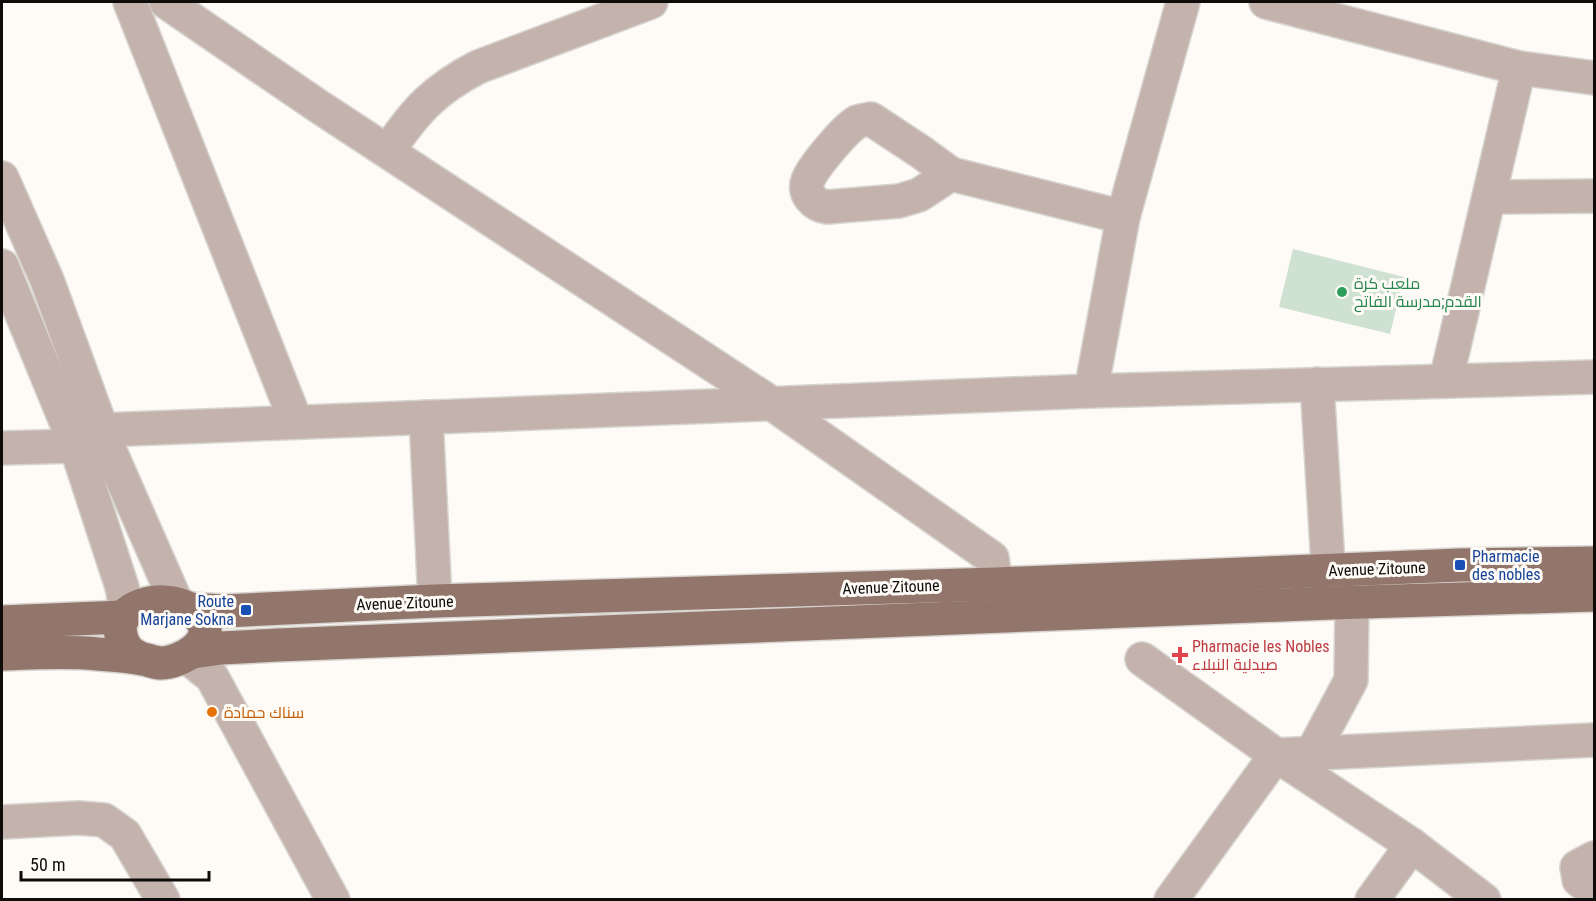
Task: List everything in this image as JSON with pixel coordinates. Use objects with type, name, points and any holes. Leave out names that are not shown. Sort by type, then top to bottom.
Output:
[{"type":"main road","name":"Avenue Zitoune","points":[[2,622],[129,613],[151,603],[164,602],[224,611],[435,601],[1594,563]]},
{"type":"main road","name":"Avenue Zitoune","points":[[2,654],[48,652],[95,654],[159,663],[177,661],[190,654],[221,648],[1342,603],[1594,596]]},
{"type":"main road","points":[[182,606],[201,619],[204,630],[202,642],[190,654]]},
{"type":"main road","points":[[129,613],[120,629],[122,642],[130,653],[142,659]]},
{"type":"street","points":[[130,2],[296,422]]},
{"type":"street","points":[[166,2],[771,403],[992,558],[996,584]]},
{"type":"street","points":[[388,151],[410,118],[442,89],[460,77],[478,67],[651,2]]},
{"type":"street","points":[[1091,391],[1123,217],[1183,2]]},
{"type":"street","points":[[1266,2],[1519,68],[1594,78]]},
{"type":"street","points":[[1446,380],[1519,68]]},
{"type":"street","points":[[951,174],[1123,217]]},
{"type":"street","points":[[2,178],[46,280],[89,438],[129,613]]},
{"type":"street","points":[[1490,197],[1594,196]]},
{"type":"street","points":[[2,266],[89,438],[182,606]]},
{"type":"street","points":[[2,448],[89,438],[296,422],[1091,391],[1594,377]]},
{"type":"street","points":[[1312,753],[1351,680],[1342,603],[1329,570],[1317,384]]},
{"type":"street","points":[[426,417],[435,601]]},
{"type":"street","points":[[190,654],[212,677],[333,900]]},
{"type":"street","points":[[1142,659],[1276,755],[1412,845],[1484,900]]},
{"type":"street","points":[[1276,755],[1594,740]]},
{"type":"street","points":[[1171,900],[1276,755]]},
{"type":"street","points":[[2,822],[79,818],[104,820],[125,835],[164,900]]},
{"type":"street","points":[[1372,900],[1412,845]]},
{"type":"street","points":[[1594,858],[1577,867],[1580,880],[1594,891]]},
{"type":"green space","name":"ملعب كرة القدم;مدرسة الفاتح","points":[[1293,249],[1404,277],[1390,334],[1279,307]]},
{"type":"place","name":"ملعب كرة القدم;مدرسة الفاتح","points":[[1342,292]]},
{"type":"place","name":"Pharmacie des nobles","points":[[1460,565]]},
{"type":"place","name":"Route Marjane Sokna","points":[[246,610]]},
{"type":"place","name":"Pharmacie les Nobles صيدلية النبلاء","points":[[1180,655]]},
{"type":"place","name":"سناك حمادة","points":[[212,712]]}]
